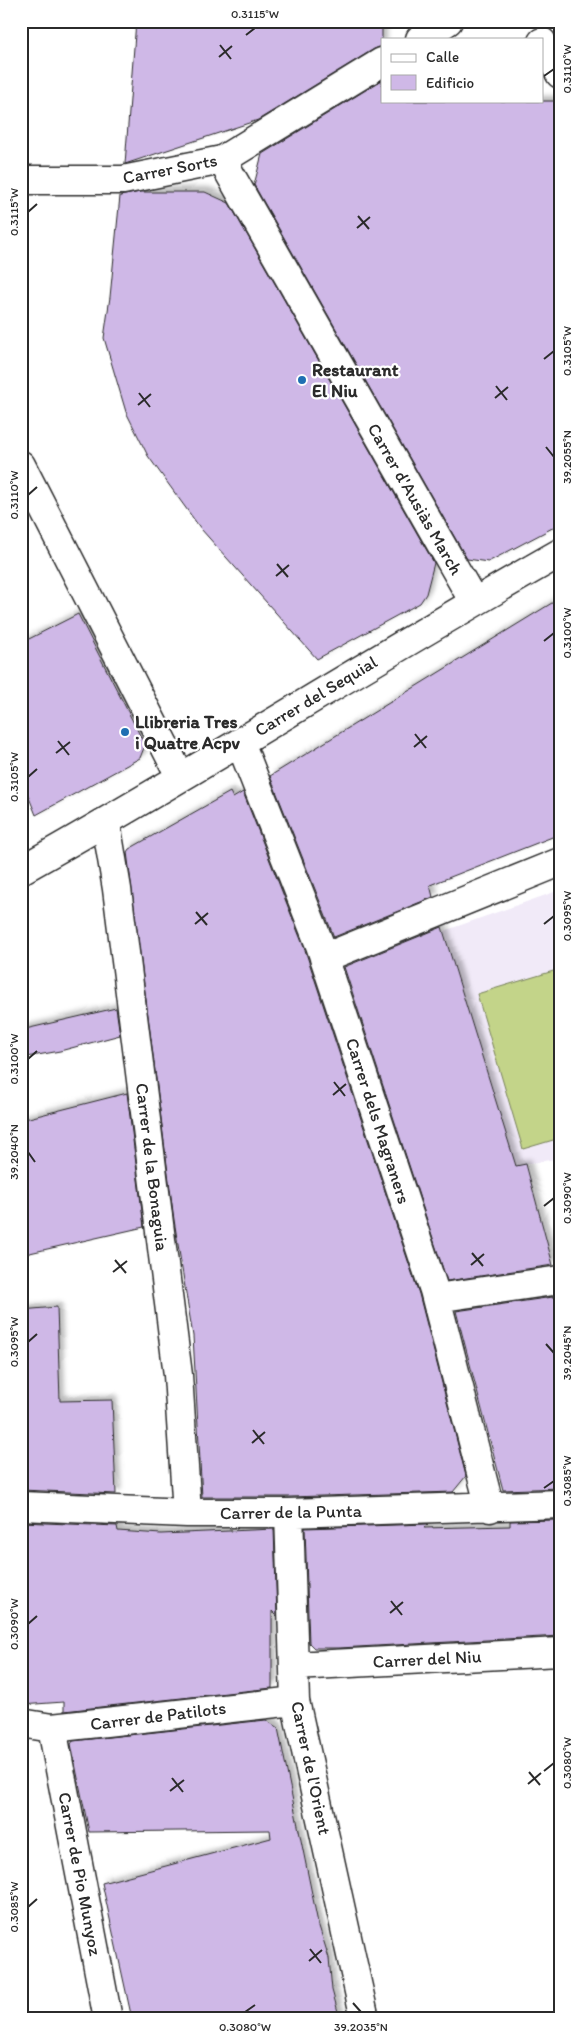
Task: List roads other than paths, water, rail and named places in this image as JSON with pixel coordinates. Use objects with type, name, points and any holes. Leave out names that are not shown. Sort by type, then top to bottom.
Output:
[{"type":"street","points":[[422,38],[448,21]]},
{"type":"street","points":[[531,21],[540,38]]},
{"type":"street","points":[[544,46],[560,74]]},
{"type":"street","name":"Carrer Sorts","points":[[21,180],[122,180],[222,160],[381,63]]},
{"type":"street","name":"Carrer d'Ausiàs March","points":[[222,160],[474,602]]},
{"type":"street","points":[[21,465],[180,776]]},
{"type":"street","name":"Carrer del Sequial","points":[[21,870],[106,823],[180,776],[474,602],[560,554]]},
{"type":"street","name":"Carrer dels Magraners","points":[[240,742],[324,958],[436,1298],[490,1508]]},
{"type":"street","name":"Carrer de la Bonaguia","points":[[106,823],[117,889],[178,1375],[187,1513]]},
{"type":"street","points":[[324,958],[560,862]]},
{"type":"street","points":[[436,1298],[560,1280]]},
{"type":"street","name":"Carrer de la Punta","points":[[21,1506],[187,1513],[289,1513],[490,1508],[560,1504]]},
{"type":"street","name":"Carrer de l'Orient","points":[[289,1513],[295,1700],[365,2019]]},
{"type":"street","name":"Carrer del Niu","points":[[294,1666],[560,1652]]},
{"type":"street","name":"Carrer de Patilots","points":[[21,1723],[52,1728],[295,1700]]},
{"type":"street","name":"Carrer de Pio Munyoz","points":[[52,1728],[108,2019]]},
{"type":"place","name":"Restaurant El Niu","points":[[302,380]]},
{"type":"place","name":"Llibreria Tres i Quatre Acpv","points":[[125,732]]}]
